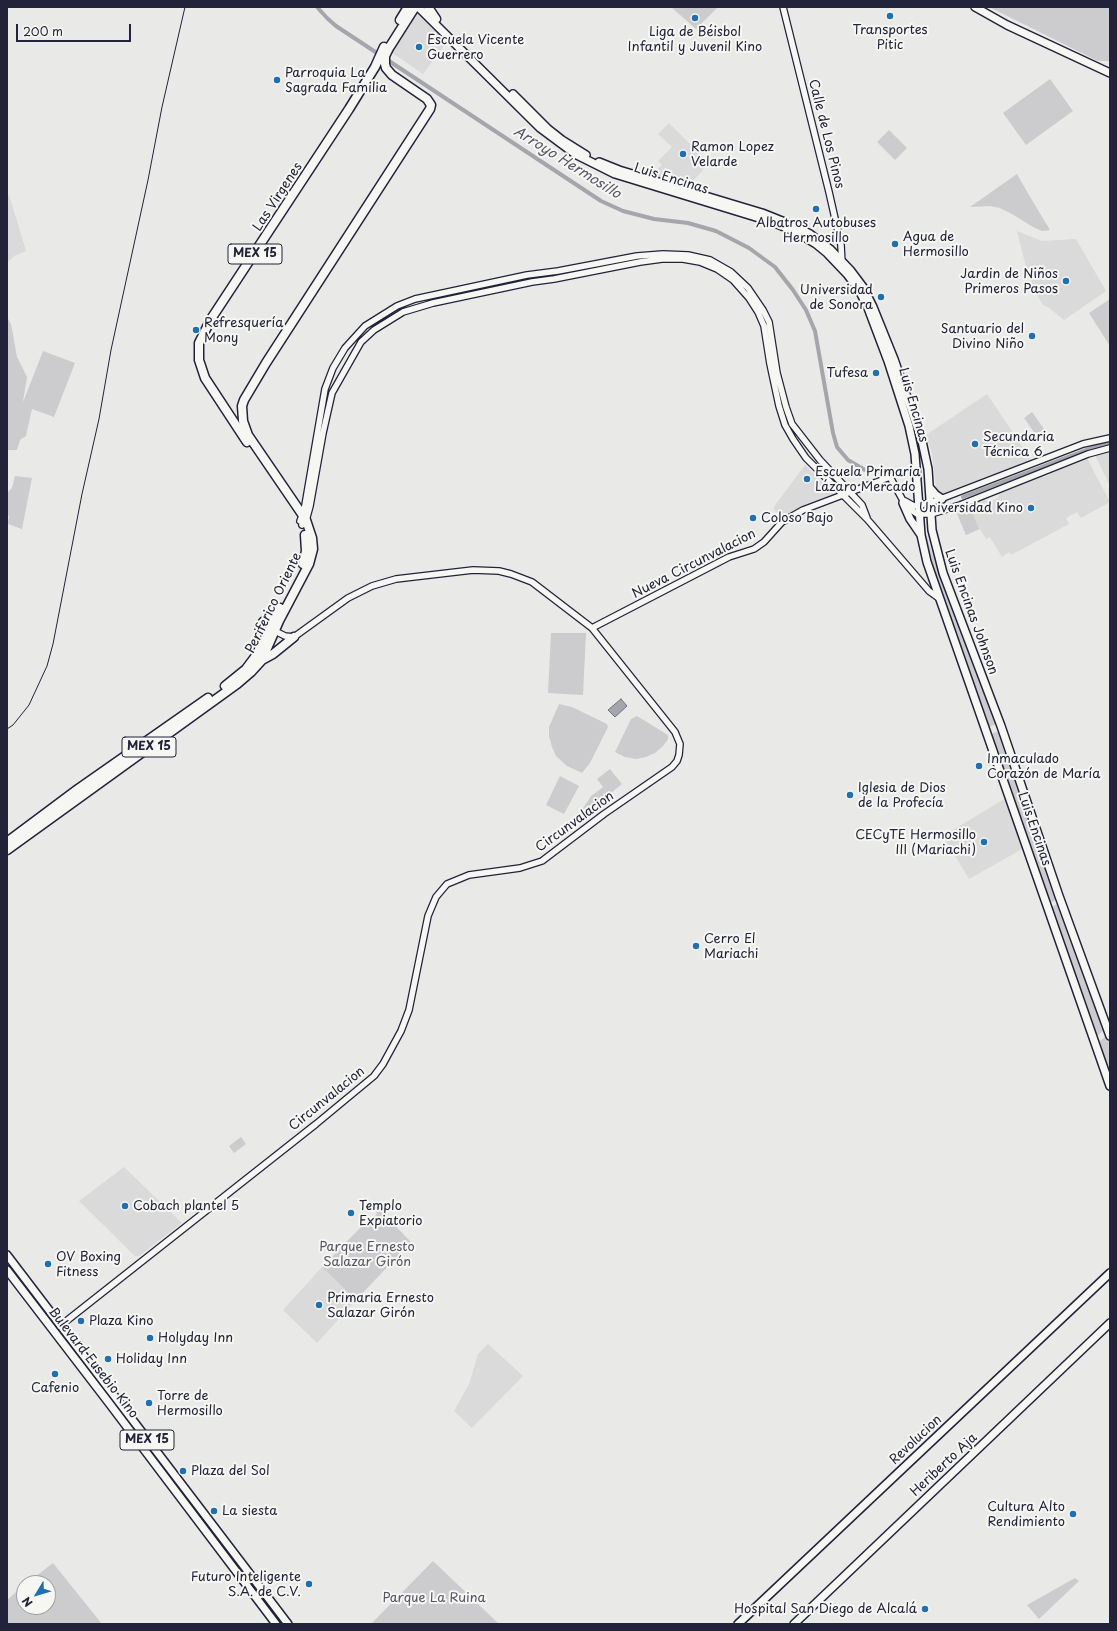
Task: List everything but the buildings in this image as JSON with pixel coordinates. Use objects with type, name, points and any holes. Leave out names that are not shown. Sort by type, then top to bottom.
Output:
[{"type":"highway","name":"MEX 15","points":[[243,430],[242,414],[244,400],[430,109],[431,105],[427,99],[389,72],[382,56],[408,7]]},
{"type":"highway","name":"MEX 15","points":[[382,56],[414,7]]},
{"type":"highway","points":[[428,7],[436,18]]},
{"type":"highway","name":"Las Virgenes","points":[[243,430],[205,378],[199,360],[199,343],[211,320],[298,188],[382,56]]},
{"type":"highway","name":"Periferico Oriente","points":[[7,842],[78,789],[232,681],[246,669],[272,629],[309,564],[312,555],[312,538],[243,430]]},
{"type":"highway","name":"Periferico Oriente","points":[[7,850],[237,684],[262,660],[280,608],[305,560],[306,538],[302,521]]},
{"type":"highway","points":[[263,622],[280,608]]},
{"type":"highway","points":[[262,660],[273,654],[294,637]]},
{"type":"main road","name":"Luis Encinas","points":[[418,7],[540,128],[575,154],[615,174],[783,226],[816,244],[842,264],[862,296],[888,361],[909,426],[916,467],[921,535],[926,557],[1110,1086]]},
{"type":"main road","name":"Luis Encinas Johnson","points":[[424,7],[543,124],[578,151],[594,160],[619,170],[781,220],[814,236],[824,244],[863,287],[873,307],[916,424],[927,465],[934,540],[943,573],[1001,726],[1059,896],[1110,1036]]},
{"type":"main road","points":[[974,7],[1007,25],[1110,73]]},
{"type":"main road","points":[[983,7],[1110,70]]},
{"type":"main road","points":[[916,467],[921,472],[927,465]]},
{"type":"main road","points":[[930,488],[942,499]]},
{"type":"main road","points":[[902,500],[910,519],[921,535]]},
{"type":"main road","points":[[1099,1005],[1110,1018]]},
{"type":"main road","name":"MEX 15","points":[[7,1255],[288,1624]]},
{"type":"main road","name":"Bulevard Eusebio Kino","points":[[7,1270],[276,1624]]},
{"type":"main road","name":"Revolucion","points":[[738,1624],[1110,1273]]},
{"type":"main road","name":"Heriberto Aja","points":[[794,1624],[1110,1323]]},
{"type":"street","name":"Calle de Los Pinos","points":[[783,7],[829,192],[841,245],[842,264]]},
{"type":"street","points":[[302,521],[318,438],[325,389],[338,360],[350,342],[365,326],[397,306],[416,299],[527,275],[652,254],[688,255],[710,260],[740,280],[755,297],[769,322],[777,373],[792,424],[820,460],[864,508],[867,519]]},
{"type":"street","points":[[302,521],[315,479],[330,399],[334,388],[354,354],[369,333],[399,314],[416,307],[532,282],[588,273],[656,259],[683,259],[709,266],[733,280],[749,298],[761,319],[765,330],[775,392],[782,417],[788,430],[806,458],[844,494],[929,591],[940,600]]},
{"type":"street","points":[[586,266],[588,273]]},
{"type":"street","points":[[902,500],[911,505],[930,503],[1083,444],[1110,438]]},
{"type":"street","points":[[902,500],[913,511],[920,514],[931,514],[960,506],[1088,454],[1110,448]]},
{"type":"street","name":"Nueva Circunvalacion","points":[[592,628],[729,557],[754,549],[764,542],[782,522],[803,510],[890,477],[902,500]]},
{"type":"street","points":[[955,494],[955,501],[960,506]]},
{"type":"street","name":"Circunvalacion","points":[[60,1326],[238,1186],[374,1076],[397,1040],[409,1010],[430,910],[436,897],[447,884],[469,875],[520,868],[542,861],[604,814],[672,767],[677,761],[680,744],[676,732],[592,628],[532,582],[511,574],[499,571],[473,570],[396,579],[372,586],[348,598],[294,637]]},
{"type":"street","points":[[272,629],[285,636],[294,637]]},
{"type":"shaded area","name":"Escuela Vicente Guerrero","points":[[415,12],[447,42],[423,74],[391,52]]},
{"type":"shaded area","name":"Ramon Lopez Velarde","points":[[669,123],[709,163],[688,187],[651,175],[662,165],[658,161],[672,147],[658,134]]},
{"type":"shaded area","points":[[9,195],[26,251],[14,256],[7,263],[7,196]]},
{"type":"shaded area","name":"Jardin de Niños Primeros Pasos","points":[[1017,231],[1042,241],[1076,239],[1106,291],[1064,320],[1048,307],[1044,306],[1036,294],[1027,271]]},
{"type":"shaded area","name":"Secundaria Técnica 6","points":[[987,394],[1032,461],[944,495],[941,494],[936,487],[932,453],[926,435]]},
{"type":"shaded area","points":[[1110,451],[1110,486],[1095,455]]},
{"type":"shaded area","name":"Universidad Kino","points":[[1087,458],[1110,502],[1081,518],[1077,512],[1066,518],[1069,524],[1011,555],[1009,552],[1002,557],[990,537],[986,539],[980,529],[966,535],[956,511],[984,499],[989,502],[998,498],[1000,492],[1040,476],[1043,477],[1049,475],[1051,472]]},
{"type":"shaded area","name":"Escuela Primaria Lázaro Mercado","points":[[805,465],[834,494],[782,518],[773,508]]},
{"type":"shaded area","points":[[621,699],[627,706],[615,717],[608,710]]},
{"type":"shaded area","name":"CECyTE Hermosillo III (Mariachi)","points":[[1006,798],[1024,848],[969,879],[943,836]]},
{"type":"shaded area","name":"Cobach plantel 5","points":[[124,1167],[182,1223],[139,1256],[135,1256],[79,1201]]},
{"type":"shaded area","name":"Primaria Ernesto Salazar Girón","points":[[322,1267],[356,1300],[317,1343],[283,1310]]},
{"type":"shaded area","points":[[488,1344],[523,1376],[472,1428],[454,1411],[469,1384],[478,1354]]},
{"type":"green space","name":"Liga de Béisbol Infantil y Juvenil Kino","points":[[671,7],[718,7],[696,29]]},
{"type":"green space","points":[[989,7],[1110,7],[1110,61],[1098,61]]},
{"type":"green space","points":[[1050,79],[1073,111],[1026,145],[1003,113]]},
{"type":"green space","points":[[889,130],[907,148],[895,160],[877,142]]},
{"type":"green space","points":[[1017,174],[1050,230],[1042,231],[1000,208],[990,206],[970,207]]},
{"type":"green space","points":[[1110,299],[1110,346],[1089,313]]},
{"type":"green space","points":[[7,317],[11,324],[17,357],[27,377],[23,402],[43,351],[75,363],[54,417],[32,409],[26,436],[20,440],[17,450],[7,450]]},
{"type":"green space","points":[[1032,412],[1044,429],[1036,435],[1024,418]]},
{"type":"green space","points":[[15,476],[32,478],[22,529],[8,524],[9,516],[7,514],[7,493],[12,488]]},
{"type":"green space","points":[[969,505],[979,529],[966,535],[956,511]]},
{"type":"green space","points":[[924,527],[931,550],[996,724],[989,727],[927,551]]},
{"type":"green space","points":[[551,633],[586,633],[583,695],[548,693]]},
{"type":"green space","points":[[559,704],[572,707],[607,724],[608,727],[590,763],[582,773],[567,766],[556,756],[552,747],[549,736],[549,727]]},
{"type":"green space","points":[[637,716],[668,735],[668,739],[655,753],[636,759],[625,757],[615,752],[631,719]]},
{"type":"green space","points":[[999,731],[1058,899],[1050,903],[991,734]]},
{"type":"green space","points":[[610,769],[622,784],[596,805],[594,804],[586,815],[581,811],[590,797],[603,787],[597,779]]},
{"type":"green space","points":[[560,776],[579,786],[564,814],[546,805]]},
{"type":"green space","points":[[1059,903],[1104,1030],[1097,1036],[1052,907]]},
{"type":"green space","points":[[1107,1035],[1110,1045],[1110,1077],[1099,1042]]},
{"type":"green space","points":[[241,1137],[246,1144],[234,1153],[229,1146]]},
{"type":"green space","name":"Parque Ernesto Salazar Girón","points":[[378,1208],[411,1242],[356,1300],[322,1267],[362,1226],[365,1226],[377,1214],[376,1212]]},
{"type":"green space","name":"Parque La Ruina","points":[[433,1561],[499,1624],[371,1624]]},
{"type":"green space","points":[[53,1563],[102,1624],[7,1624],[7,1600],[16,1592],[16,1615],[56,1615],[56,1575],[37,1575]]},
{"type":"green space","points":[[1075,1578],[1079,1581],[1039,1619],[1027,1605]]},
{"type":"waterway","name":"Arroyo Hermosillo","points":[[317,7],[336,26],[380,55]]},
{"type":"waterway","name":"Arroyo Hermosillo","points":[[386,59],[601,201],[623,211],[654,219],[688,223],[716,231],[749,248],[775,267],[806,310],[815,331],[833,433],[837,447],[848,460],[865,470],[883,472]]},
{"type":"waterway","name":"Arroyo Hermosillo","points":[[963,497],[1094,447],[1110,444]]},
{"type":"railway","points":[[7,729],[13,725],[29,705],[47,666],[53,644],[82,494],[99,419],[111,350],[148,180],[162,107],[185,7]]},
{"type":"place","name":"Transportes Pitic","points":[[890,16]]},
{"type":"place","name":"Liga de Béisbol Infantil y Juvenil Kino","points":[[695,18]]},
{"type":"place","name":"Escuela Vicente Guerrero","points":[[419,47]]},
{"type":"place","name":"Parroquia La Sagrada Familia","points":[[277,80]]},
{"type":"place","name":"Ramon Lopez Velarde","points":[[683,154]]},
{"type":"place","name":"Albatros Autobuses Hermosillo","points":[[816,209]]},
{"type":"place","name":"Agua de Hermosillo","points":[[895,244]]},
{"type":"place","name":"Jardin de Niños Primeros Pasos","points":[[1066,281]]},
{"type":"place","name":"Universidad de Sonora","points":[[881,297]]},
{"type":"place","name":"Refresquería Mony","points":[[196,330]]},
{"type":"place","name":"Santuario del Divino Niño","points":[[1032,336]]},
{"type":"place","name":"Tufesa","points":[[876,373]]},
{"type":"place","name":"Secundaria Técnica 6","points":[[975,444]]},
{"type":"place","name":"Escuela Primaria Lázaro Mercado","points":[[807,479]]},
{"type":"place","name":"Universidad Kino","points":[[1031,508]]},
{"type":"place","name":"Coloso Bajo","points":[[753,518]]},
{"type":"place","name":"Inmaculado Corazón de María","points":[[979,766]]},
{"type":"place","name":"Iglesia de Dios de la Profecía","points":[[850,795]]},
{"type":"place","name":"CECyTE Hermosillo III (Mariachi)","points":[[984,842]]},
{"type":"place","name":"Cerro El Mariachi","points":[[696,946]]},
{"type":"place","name":"Cobach plantel 5","points":[[125,1206]]},
{"type":"place","name":"Templo Expiatorio","points":[[351,1213]]},
{"type":"place","name":"OV Boxing Fitness","points":[[48,1264]]},
{"type":"place","name":"Primaria Ernesto Salazar Girón","points":[[319,1305]]},
{"type":"place","name":"Plaza Kino","points":[[81,1321]]},
{"type":"place","name":"Holyday Inn","points":[[150,1338]]},
{"type":"place","name":"Holiday Inn","points":[[108,1359]]},
{"type":"place","name":"Cafenio","points":[[55,1374]]},
{"type":"place","name":"Torre de Hermosillo","points":[[149,1403]]},
{"type":"place","name":"Plaza del Sol","points":[[183,1471]]},
{"type":"place","name":"La siesta","points":[[214,1511]]},
{"type":"place","name":"Cultura Alto Rendimiento","points":[[1073,1514]]},
{"type":"place","name":"Futuro Inteligente S.A. de C.V.","points":[[309,1584]]},
{"type":"place","name":"Hospital San Diego de Alcalá","points":[[925,1609]]}]
